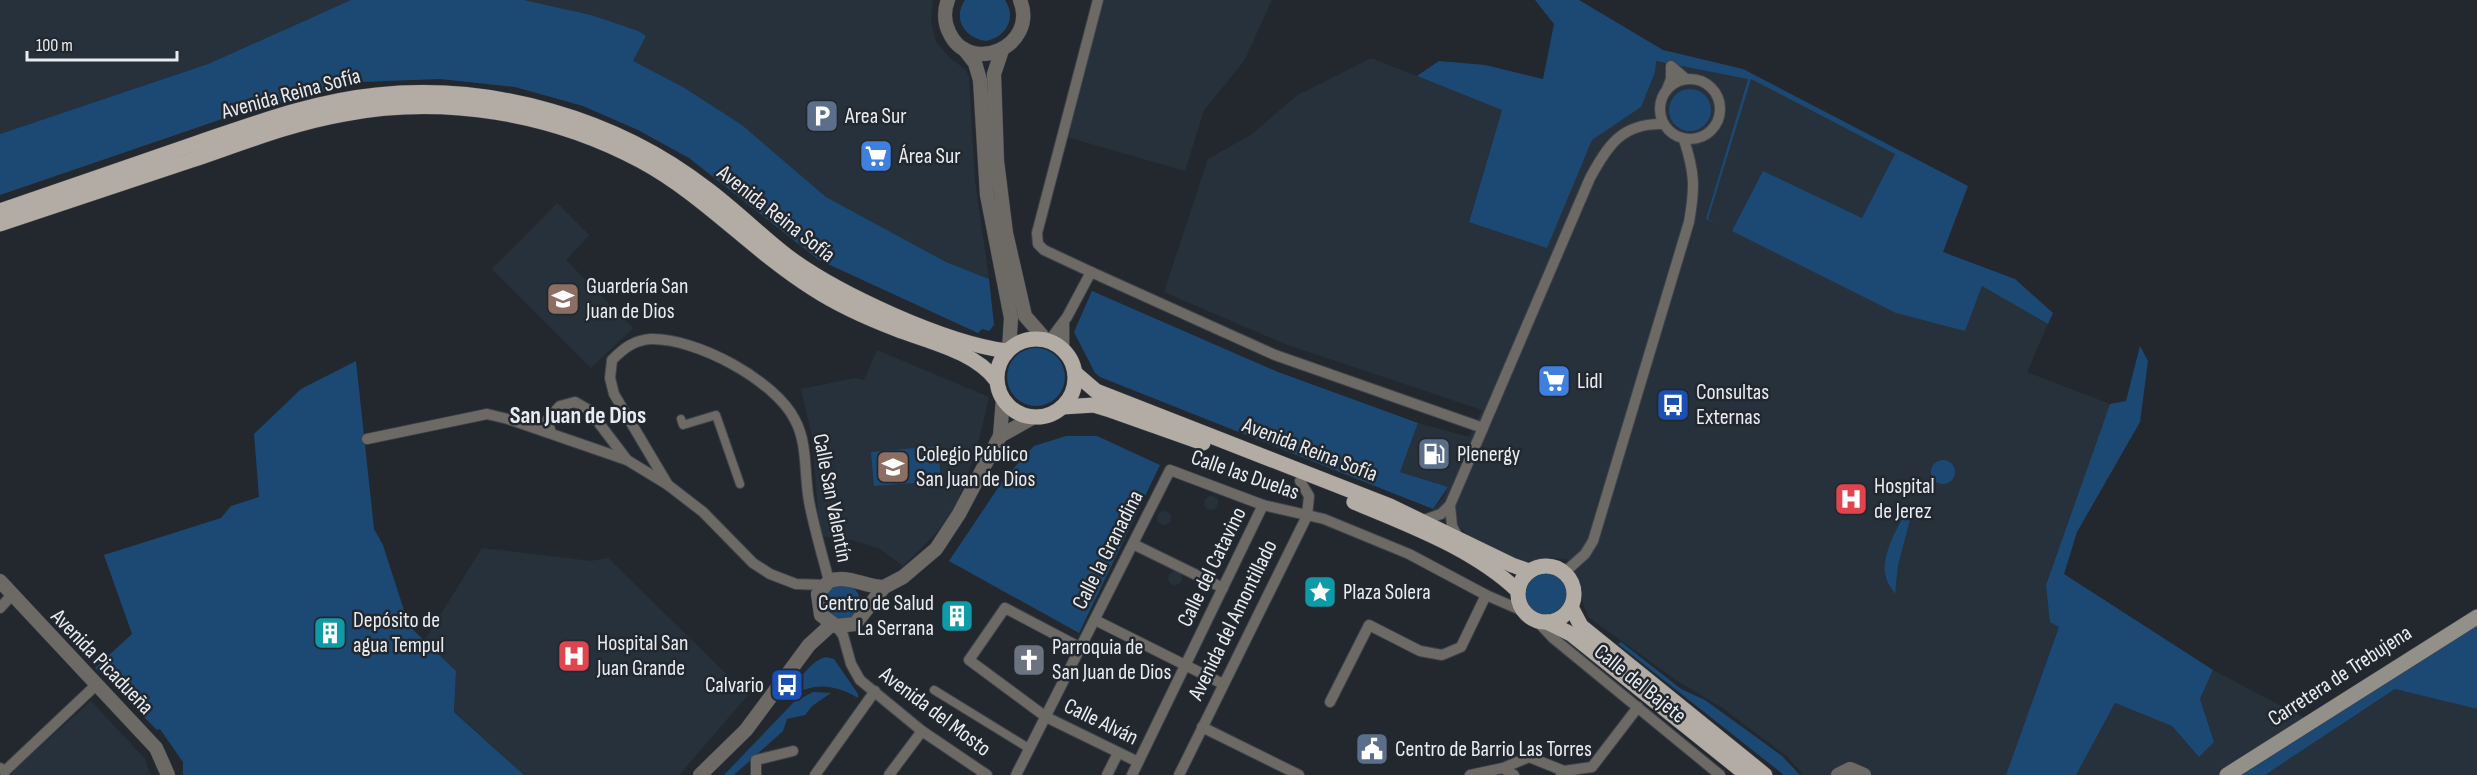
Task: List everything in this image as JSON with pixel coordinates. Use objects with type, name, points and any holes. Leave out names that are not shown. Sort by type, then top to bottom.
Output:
[{"type":"main road","name":"Avenida Reina Sofía","points":[[0,211],[239,129],[339,101],[377,95],[421,93],[508,101],[555,112],[644,148],[706,188],[789,257],[833,285],[897,315],[975,346],[1008,351]]},
{"type":"main road","name":"Avenida Reina Sofía","points":[[0,225],[306,122],[379,108],[466,108],[506,114],[553,125],[640,160],[699,199],[781,268],[819,293],[863,315],[980,363],[996,380],[1003,399]]},
{"type":"main road","points":[[996,380],[998,367],[1008,351],[1026,339],[1048,341],[1064,350]]},
{"type":"main road","name":"Avenida Reina Sofía","points":[[1064,350],[1075,373],[1096,391],[1390,506],[1529,571]]},
{"type":"main road","points":[[1062,407],[1075,386],[1075,373]]},
{"type":"main road","points":[[1003,399],[1016,412],[1034,417]]},
{"type":"main road","name":"Avenida Reina Sofía","points":[[1034,417],[1052,414],[1062,407],[1094,405],[1107,409],[1300,481],[1444,543],[1489,567],[1518,591]]},
{"type":"main road","points":[[1542,621],[1561,618],[1571,607],[1574,588],[1565,572],[1551,566],[1529,571],[1520,583],[1518,591],[1523,611],[1542,621],[1571,634],[1747,775]]},
{"type":"main road","points":[[1571,607],[1581,626],[1765,775]]},
{"type":"main road","name":"Carretera de Trebujena","points":[[2227,775],[2477,616]]},
{"type":"street","points":[[964,49],[983,55],[1002,50],[1018,36],[1023,16],[1020,0]]},
{"type":"street","points":[[1098,0],[1037,233],[1038,244],[1044,250],[1275,355],[1484,428]]},
{"type":"street","points":[[947,1],[946,25],[950,34],[975,63],[980,80],[987,195],[999,270],[1011,318],[1008,351]]},
{"type":"street","points":[[1002,50],[994,74],[997,161],[1006,233],[1025,316],[1048,341],[1064,323],[1091,272]]},
{"type":"street","points":[[1671,66],[1686,79],[1706,84],[1719,100],[1720,111],[1718,121],[1704,136],[1684,140],[1668,131],[1663,124],[1659,106],[1671,79],[1671,66]]},
{"type":"street","points":[[1667,89],[1686,79]]},
{"type":"street","points":[[1421,521],[1441,514],[1450,505],[1590,178],[1606,148],[1628,130],[1645,123],[1663,124]]},
{"type":"street","points":[[1565,572],[1585,554],[1593,541],[1689,222],[1694,194],[1694,168],[1684,140]]},
{"type":"street","points":[[1064,323],[1064,350]]},
{"type":"street","name":"Calle San Valentín","points":[[668,485],[614,394],[610,378],[612,360],[625,346],[653,339],[691,346],[717,357],[767,388],[795,418],[802,435],[806,480],[816,541],[827,583]]},
{"type":"street","points":[[847,646],[855,624],[866,608],[884,587],[903,577],[936,549],[959,514],[1000,436],[1003,399]]},
{"type":"street","points":[[551,433],[547,420],[567,402],[582,404],[627,460]]},
{"type":"street","points":[[367,439],[487,414],[551,433],[627,460],[668,485],[703,512],[753,563],[770,574],[796,584],[810,594],[818,608],[834,625]]},
{"type":"street","points":[[681,419],[683,425],[716,415],[740,484]]},
{"type":"street","points":[[1000,436],[1034,417]]},
{"type":"street","name":"Calle las Duelas","points":[[1170,470],[1263,505],[1307,516]]},
{"type":"street","name":"Calle la Granadina","points":[[1016,775],[1170,470]]},
{"type":"street","points":[[1300,481],[1309,496],[1307,516],[1324,519],[1408,554],[1486,595],[1523,611]]},
{"type":"street","name":"Calle del Catavino","points":[[1132,775],[1263,505]]},
{"type":"street","points":[[1450,505],[1452,526],[1459,539]]},
{"type":"street","name":"Avenida del Amontillado","points":[[1179,775],[1307,516]]},
{"type":"street","points":[[1133,544],[1224,588]]},
{"type":"street","points":[[796,584],[827,583],[848,578],[856,582],[884,587]]},
{"type":"street","name":"Avenida Picadueña","points":[[0,582],[96,687],[156,748],[168,775]]},
{"type":"street","points":[[856,582],[863,589],[866,608]]},
{"type":"street","points":[[700,775],[746,730],[809,645],[816,629],[818,594],[827,583]]},
{"type":"street","points":[[1330,702],[1369,625],[1420,651],[1442,655],[1461,647],[1486,595]]},
{"type":"street","points":[[0,608],[11,596]]},
{"type":"street","name":"Calle Alván","points":[[1081,648],[1005,608],[969,660],[1046,717],[1138,762]]},
{"type":"street","points":[[1095,620],[1224,684]]},
{"type":"street","name":"Calle del Bajete","points":[[1542,621],[1553,638],[1720,775]]},
{"type":"street","points":[[809,645],[834,625],[855,624]]},
{"type":"street","name":"Avenida del Mosto","points":[[834,625],[843,635],[851,664],[860,680],[922,731],[987,775]]},
{"type":"street","points":[[2,770],[96,687]]},
{"type":"street","points":[[934,690],[1030,748]]},
{"type":"street","points":[[814,775],[875,691]]},
{"type":"street","points":[[1470,775],[1503,768],[1529,757],[1563,773],[1592,767],[1638,707]]},
{"type":"street","points":[[1202,727],[1299,775]]},
{"type":"street","points":[[889,775],[922,731]]},
{"type":"street","points":[[756,775],[756,760],[793,750]]},
{"type":"street","points":[[1107,775],[1118,753]]},
{"type":"street","points":[[1503,768],[1514,775]]},
{"type":"street","points":[[1838,775],[1850,769],[1864,775]]},
{"type":"shaded area","points":[[0,0],[351,0],[208,64],[0,134]]},
{"type":"shaded area","points":[[351,0],[524,0],[591,15],[638,31],[646,36],[633,61],[683,87],[742,125],[826,197],[946,262],[989,279],[994,325],[989,331],[982,329],[978,333],[819,260],[689,158],[638,130],[583,106],[515,87],[440,79],[361,82],[231,116],[0,195],[0,134],[208,64]]},
{"type":"shaded area","name":"Área Sur","points":[[524,0],[933,0],[931,21],[936,42],[951,59],[965,69],[969,77],[975,181],[989,279],[946,262],[826,197],[742,125],[683,87],[632,61],[646,36],[591,15]]},
{"type":"shaded area","points":[[965,0],[1005,0],[1010,13],[1008,26],[999,35],[986,41],[972,36],[960,21],[961,7]]},
{"type":"shaded area","points":[[1104,0],[1272,0],[1244,61],[1204,110],[1185,171],[1067,137]]},
{"type":"shaded area","points":[[1535,0],[1579,0],[1663,50],[1743,69],[1968,186],[1943,252],[2015,279],[2053,313],[2048,324],[1982,286],[1965,331],[1896,313],[1732,231],[1763,171],[1862,218],[1895,154],[1751,79],[1708,219],[1716,224],[1706,219],[1748,79],[1656,61],[1655,72],[1641,107],[1592,140],[1547,248],[1469,222],[1502,110],[1417,76],[1439,61],[1485,65],[1543,79],[1554,24]]},
{"type":"shaded area","points":[[1371,58],[1502,110],[1469,221],[1547,247],[1592,140],[1640,107],[1655,61],[1748,78],[1708,219],[1750,78],[1895,154],[1862,218],[1763,171],[1896,313],[1965,330],[1982,286],[2048,324],[2027,372],[2110,404],[2046,585],[2059,627],[2006,775],[1803,775],[1788,757],[1721,707],[1676,680],[1588,617],[1567,559],[1551,558],[1529,564],[1472,539],[1460,527],[1433,509],[1444,497],[1448,487],[1400,472],[1418,423],[1469,437],[1482,410],[1285,344],[1164,292],[1208,159],[1252,134],[1296,96]]},
{"type":"shaded area","points":[[1690,89],[1705,95],[1711,110],[1705,125],[1690,131],[1675,125],[1669,110],[1675,95]]},
{"type":"shaded area","name":"Guardería San Juan de Dios","points":[[557,203],[589,235],[566,260],[633,328],[591,368],[492,269]]},
{"type":"shaded area","points":[[1092,291],[1278,372],[1418,423],[1400,472],[1448,487],[1433,509],[1100,377],[1095,373],[1074,332]]},
{"type":"shaded area","points":[[2140,346],[2148,361],[2140,422],[2077,532],[2064,574],[2213,670],[2200,699],[2214,742],[2199,757],[2172,726],[2115,703],[2076,775],[2006,775],[2059,627],[2050,622],[2046,585],[2110,404],[2126,401]]},
{"type":"shaded area","points":[[1036,348],[1052,353],[1060,361],[1065,377],[1060,393],[1052,401],[1036,406],[1020,401],[1012,393],[1007,377],[1012,361],[1020,353]]},
{"type":"shaded area","name":"Colegio Público San Juan de Dios","points":[[877,350],[989,397],[976,452],[955,508],[940,529],[903,566],[880,549],[852,540],[820,536],[812,436],[801,389],[855,378],[864,380]]},
{"type":"shaded area","points":[[356,361],[374,529],[383,545],[409,626],[456,671],[454,712],[524,775],[183,775],[183,762],[160,729],[157,730],[130,703],[131,699],[95,668],[132,634],[104,555],[221,518],[231,506],[259,497],[254,434],[301,389]]},
{"type":"shaded area","points":[[1066,436],[1097,436],[1160,465],[1079,633],[949,561],[1004,479],[1034,446]]},
{"type":"shaded area","points":[[938,446],[941,481],[874,486],[871,452]]},
{"type":"shaded area","points":[[1943,460],[1952,463],[1955,472],[1952,481],[1943,484],[1934,481],[1931,472],[1934,463]]},
{"type":"shaded area","points":[[1211,496],[1216,498],[1218,503],[1216,508],[1211,510],[1206,508],[1204,503],[1206,498]]},
{"type":"shaded area","points":[[1164,511],[1169,513],[1171,518],[1169,523],[1164,525],[1159,523],[1157,518],[1159,513]]},
{"type":"shaded area","points":[[1907,511],[1912,512],[1898,565],[1895,594],[1888,584],[1885,561],[1894,534]]},
{"type":"shaded area","name":"Hospital San Juan Grande","points":[[482,548],[591,561],[608,558],[748,695],[679,775],[524,775],[454,711],[456,671],[424,641]]},
{"type":"shaded area","points":[[1175,571],[1180,573],[1182,578],[1180,583],[1175,585],[1170,583],[1168,578],[1170,573]]},
{"type":"shaded area","points":[[1547,571],[1562,578],[1569,593],[1562,608],[1547,615],[1532,608],[1525,593],[1532,578]]},
{"type":"shaded area","points":[[842,584],[854,590],[860,602],[854,614],[842,620],[830,614],[824,602],[830,590]]},
{"type":"shaded area","points":[[2477,615],[2477,709],[2395,689],[2265,775],[2225,775]]},
{"type":"shaded area","points":[[1621,642],[1681,689],[1705,700],[1782,756],[1800,775],[1784,775],[1618,644]]},
{"type":"shaded area","points":[[826,657],[834,659],[858,694],[858,698],[839,689],[822,687],[804,690],[786,700],[808,669]]},
{"type":"shaded area","points":[[2213,670],[2308,720],[2225,775],[2076,775],[2115,703],[2172,726],[2199,757],[2214,742],[2200,699]]},
{"type":"shaded area","points":[[2395,689],[2477,709],[2477,775],[2265,775]]},
{"type":"shaded area","points":[[813,692],[831,693],[812,706],[805,715],[787,719],[783,731],[734,775],[724,775],[794,702]]},
{"type":"shaded area","points":[[91,701],[145,759],[150,775],[9,775]]},
{"type":"place","name":"Area Sur","points":[[822,116]]},
{"type":"place","name":"Área Sur","points":[[876,156]]},
{"type":"place","name":"Guardería San Juan de Dios","points":[[563,299]]},
{"type":"place","name":"Lidl","points":[[1554,381]]},
{"type":"place","name":"Consultas Externas","points":[[1673,405]]},
{"type":"place","name":"Plenergy","points":[[1434,454]]},
{"type":"place","name":"Colegio Público San Juan de Dios","points":[[893,467]]},
{"type":"place","name":"Hospital de Jerez","points":[[1851,499]]},
{"type":"place","name":"Plaza Solera","points":[[1320,592]]},
{"type":"place","name":"Centro de Salud La Serrana","points":[[957,616]]},
{"type":"place","name":"Depósito de agua Tempul","points":[[330,633]]},
{"type":"place","name":"Hospital San Juan Grande","points":[[574,656]]},
{"type":"place","name":"Parroquia de San Juan de Dios","points":[[1029,660]]},
{"type":"place","name":"Calvario","points":[[787,685]]},
{"type":"place","name":"Centro de Barrio Las Torres","points":[[1372,749]]},
{"type":"district","name":"San Juan de Dios","points":[[578,415]]}]
